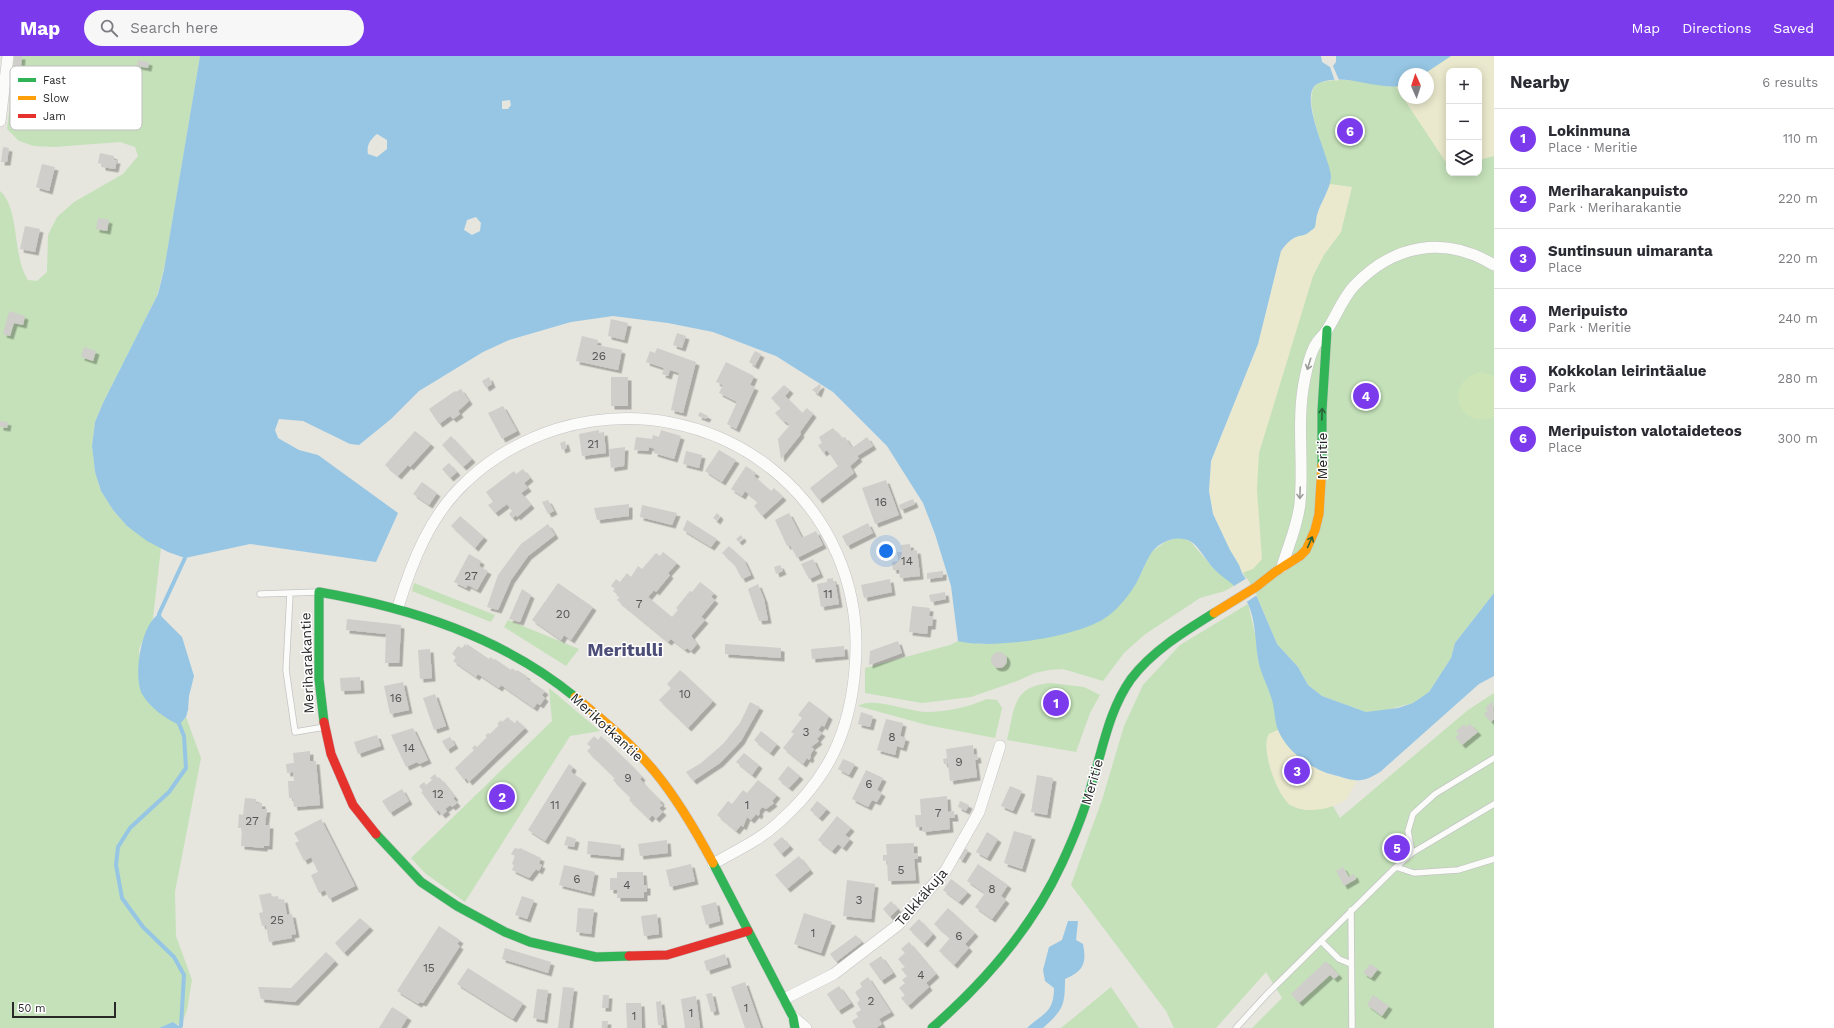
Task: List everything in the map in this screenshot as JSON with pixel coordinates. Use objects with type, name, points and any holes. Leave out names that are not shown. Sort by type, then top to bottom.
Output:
[{"type":"street","points":[[0,121],[8,56]]},
{"type":"street","name":"Meritie","points":[[1282,567],[1297,522],[1300,503],[1301,417],[1304,380],[1315,344],[1327,330],[1343,300],[1354,286],[1370,272],[1386,261],[1407,251],[1423,248],[1451,248],[1467,252],[1494,265]]},
{"type":"street","name":"Meritie","points":[[932,1028],[962,1003],[989,974],[1018,937],[1042,902],[1073,838],[1088,799],[1110,721],[1131,680],[1142,666],[1157,653],[1191,629],[1258,586],[1282,567],[1298,559],[1307,548],[1318,521],[1322,494],[1324,381],[1328,349],[1327,330]]},
{"type":"street","points":[[398,607],[409,572],[430,527],[464,483],[487,464],[511,448],[544,433],[576,424],[605,419],[636,418],[662,421],[701,430],[725,440],[751,454],[771,468],[798,492],[825,530],[839,558],[848,583],[857,653],[853,694],[845,729],[834,755],[818,780],[778,824],[756,839],[713,864]]},
{"type":"street","name":"Merikotkantie","points":[[320,592],[358,597],[398,607],[460,629],[513,655],[562,686],[624,739],[647,763],[668,789],[713,864],[784,999],[794,1022],[806,1028]]},
{"type":"street","name":"Meriharakantie","points":[[320,592],[320,679],[325,727],[331,754],[353,805],[383,843],[421,882],[457,906],[505,932],[530,942],[591,956],[631,958],[667,955],[748,931]]},
{"type":"street","name":"Telkkäkuja","points":[[784,999],[834,974],[898,925],[946,870],[980,812],[1000,746]]},
{"type":"lane","points":[[260,594],[320,592]]},
{"type":"lane","points":[[290,593],[286,670],[294,732],[325,727]]},
{"type":"lane","points":[[1412,853],[1408,831],[1413,814],[1435,794],[1494,758]]},
{"type":"lane","points":[[1236,1028],[1268,993],[1351,910],[1412,853],[1494,804]]},
{"type":"lane","points":[[1396,867],[1414,873],[1458,870],[1494,859]]},
{"type":"lane","points":[[1351,910],[1352,1028]]},
{"type":"lane","points":[[1320,941],[1339,959],[1352,964]]},
{"type":"shaded area","points":[[16,56],[200,56],[165,265],[157,296],[103,403],[95,422],[92,446],[95,472],[101,491],[113,510],[127,526],[161,548],[153,618],[139,649],[142,693],[179,725],[186,717],[201,758],[175,892],[176,936],[192,980],[187,1010],[181,1026],[173,1022],[159,1028],[0,1028],[0,191],[11,209],[23,270],[28,280],[37,281],[47,272],[48,235],[57,217],[74,202],[123,174],[138,156],[135,147],[120,142],[54,147],[34,146],[19,141],[7,129],[10,105],[10,130],[142,130],[142,66],[15,66]]},
{"type":"shaded area","points":[[1451,56],[1494,56],[1494,593],[1455,643],[1451,658],[1429,692],[1413,703],[1382,711],[1366,712],[1322,696],[1308,685],[1298,667],[1277,644],[1257,597],[1230,550],[1331,177],[1317,130],[1312,104],[1312,93],[1318,83],[1336,80],[1359,81],[1398,86],[1398,104],[1434,104],[1433,68]]},
{"type":"shaded area","points":[[1179,537],[1190,541],[1214,569],[1235,585],[1225,591],[1200,598],[1144,635],[1124,653],[1103,681],[1063,669],[1035,673],[971,697],[922,703],[865,693],[865,668],[950,645],[958,641],[983,644],[1051,637],[1138,580],[1150,553],[1165,542]]},
{"type":"shaded area","points":[[414,583],[495,615],[491,622],[412,591]]},
{"type":"shaded area","points":[[1248,604],[1256,638],[1258,660],[1275,707],[1278,730],[1269,734],[1267,741],[1268,761],[1280,792],[1291,805],[1301,809],[1312,810],[1333,806],[1340,818],[1468,710],[1494,693],[1494,1028],[1252,1028],[1282,998],[1266,972],[1216,1028],[1174,1028],[1166,1011],[1071,885],[1102,800],[1124,726],[1143,685],[1180,645]]},
{"type":"shaded area","points":[[508,620],[579,649],[566,666],[504,627]]},
{"type":"shaded area","points":[[1051,683],[1084,687],[1100,695],[1090,713],[1076,752],[1007,740],[1014,709],[1022,694],[1038,685]]},
{"type":"shaded area","points":[[549,688],[600,731],[570,736],[465,902],[425,873],[411,858],[552,721]]},
{"type":"shaded area","points":[[987,699],[997,700],[1002,708],[995,738],[927,725],[858,706],[865,703],[873,703],[919,711],[935,712],[957,708]]},
{"type":"shaded area","points":[[1111,987],[1139,1028],[1061,1028]]},
{"type":"sand","points":[[1451,56],[1494,56],[1494,156],[1482,159],[1482,68],[1446,68],[1446,162],[1407,104],[1434,104],[1433,68]]},
{"type":"sand","points":[[1330,184],[1352,187],[1341,232],[1324,255],[1313,276],[1259,453],[1257,490],[1262,559],[1253,569],[1242,573],[1213,514],[1209,491],[1211,462],[1258,344],[1281,251],[1288,242],[1297,236],[1306,234],[1314,227],[1322,200]]},
{"type":"sand","points":[[1278,730],[1292,749],[1327,774],[1357,781],[1346,800],[1333,806],[1312,810],[1305,810],[1292,806],[1287,801],[1281,794],[1276,784],[1267,750],[1269,734]]},
{"type":"green space","points":[[1480,372],[1494,376],[1494,417],[1482,419],[1471,417],[1464,412],[1459,404],[1458,394],[1461,385],[1468,377]]},
{"type":"water","points":[[200,56],[1451,56],[1433,68],[1398,68],[1398,86],[1384,86],[1351,81],[1330,80],[1319,83],[1313,89],[1311,99],[1312,112],[1330,168],[1330,182],[1318,210],[1314,228],[1307,234],[1291,240],[1281,251],[1258,344],[1211,461],[1209,491],[1213,514],[1242,573],[1257,597],[1277,644],[1298,667],[1308,685],[1322,696],[1366,712],[1398,708],[1413,703],[1429,692],[1451,658],[1455,643],[1494,593],[1494,676],[1479,684],[1380,772],[1363,780],[1347,779],[1326,773],[1301,759],[1294,753],[1287,746],[1278,730],[1272,701],[1259,664],[1253,617],[1245,598],[1237,588],[1214,569],[1194,544],[1185,539],[1179,538],[1168,540],[1153,550],[1135,585],[1125,600],[1108,616],[1095,623],[1058,636],[1036,640],[992,644],[958,641],[951,586],[935,534],[923,503],[887,446],[833,392],[776,356],[713,332],[668,323],[613,316],[571,322],[509,340],[483,352],[419,391],[391,419],[359,445],[350,444],[303,421],[279,419],[275,430],[278,438],[299,450],[318,455],[398,513],[376,562],[250,544],[185,558],[168,552],[147,541],[127,526],[113,510],[101,491],[95,472],[92,446],[95,422],[103,403],[158,294],[164,270]],"holes":[[[510,100],[511,105],[508,109],[502,109],[502,101]],[[377,134],[387,140],[387,149],[377,157],[368,154],[370,142]],[[476,217],[481,223],[480,231],[472,235],[464,230],[467,220]]]},
{"type":"water","points":[[159,614],[182,637],[194,676],[186,717],[179,725],[163,716],[154,708],[145,699],[139,686],[138,675],[140,651],[143,639],[147,628]]},
{"type":"water","points":[[1068,921],[1078,921],[1076,940],[1083,944],[1084,962],[1080,970],[1065,979],[1062,1007],[1055,1017],[1043,1028],[1027,1028],[1050,1008],[1052,1003],[1054,988],[1045,981],[1043,970],[1049,947],[1062,940]]},
{"type":"water","points":[[173,1022],[182,1028],[159,1028]]},
{"type":"pier","points":[[1321,56],[1336,56],[1336,62],[1333,66],[1339,80],[1335,81],[1330,67],[1322,62]]},
{"type":"pier","points":[[1247,578],[1257,595],[1245,603],[1234,586]]},
{"type":"building","points":[[14,56],[22,56],[21,66],[13,66]]},
{"type":"building","points":[[138,60],[149,62],[148,68],[137,66]]},
{"type":"building","points":[[3,147],[9,148],[7,162],[1,162]]},
{"type":"building","points":[[100,153],[114,156],[114,160],[117,160],[115,169],[102,167],[102,164],[98,163]]},
{"type":"building","points":[[42,164],[55,167],[49,191],[36,187]]},
{"type":"building","points":[[98,218],[109,220],[107,231],[96,229]]},
{"type":"building","points":[[25,226],[40,229],[35,252],[20,249]]},
{"type":"building","points":[[9,311],[25,316],[23,325],[14,323],[10,336],[3,334]]},
{"type":"building","points":[[611,319],[628,323],[624,340],[608,336]]},
{"type":"building","points":[[677,333],[686,336],[682,348],[673,345]]},
{"type":"building","points":[[582,336],[598,340],[597,345],[622,350],[618,370],[576,361]]},
{"type":"building","points":[[84,347],[96,351],[93,361],[81,357]]},
{"type":"building","points":[[657,348],[696,362],[683,413],[671,410],[679,373],[670,370],[668,376],[662,374],[664,368],[646,362],[650,351],[655,353]]},
{"type":"building","points":[[755,351],[761,354],[755,366],[749,362]]},
{"type":"building","points":[[726,362],[754,376],[750,385],[755,387],[736,429],[727,424],[737,402],[719,393],[723,385],[716,382]]},
{"type":"building","points":[[489,377],[492,384],[486,388],[482,381]]},
{"type":"building","points":[[611,377],[628,377],[628,406],[611,406]]},
{"type":"building","points":[[820,384],[821,386],[818,394],[812,390]]},
{"type":"building","points":[[784,385],[790,390],[785,396],[802,413],[807,408],[813,414],[800,432],[801,434],[781,459],[778,439],[790,425],[785,421],[784,422],[775,413],[781,408],[771,398]]},
{"type":"building","points":[[461,389],[469,401],[458,411],[460,414],[453,419],[450,416],[439,424],[429,409],[455,391],[456,392]]},
{"type":"building","points":[[503,406],[517,431],[502,439],[488,413]]},
{"type":"building","points":[[700,412],[708,416],[706,419],[698,416]]},
{"type":"building","points":[[0,421],[8,422],[7,428],[0,427]]},
{"type":"building","points":[[833,428],[842,438],[845,437],[852,448],[867,437],[873,446],[857,456],[859,458],[850,466],[854,473],[819,500],[810,488],[838,466],[827,450],[823,453],[818,445],[822,443],[819,437]]},
{"type":"building","points":[[599,430],[599,433],[604,432],[606,453],[582,456],[579,434]]},
{"type":"building","points":[[661,430],[681,436],[674,459],[654,453],[655,449],[649,447],[648,451],[634,450],[636,437],[652,439],[653,435],[659,437]]},
{"type":"building","points":[[415,431],[431,444],[410,467],[408,465],[398,476],[385,465]]},
{"type":"building","points":[[451,436],[472,459],[463,467],[442,445]]},
{"type":"building","points":[[565,441],[567,448],[562,450],[560,443]]},
{"type":"building","points":[[625,447],[624,466],[611,468],[609,449]]},
{"type":"building","points":[[719,450],[736,460],[722,482],[705,471]]},
{"type":"building","points":[[686,451],[702,455],[699,468],[683,464]]},
{"type":"building","points":[[449,463],[457,472],[450,478],[442,469]]},
{"type":"building","points":[[746,466],[756,473],[754,476],[771,491],[774,488],[783,497],[762,516],[754,506],[758,502],[745,491],[742,496],[731,489]]},
{"type":"building","points":[[523,469],[530,478],[524,483],[528,488],[521,493],[531,505],[517,517],[516,515],[512,518],[509,514],[512,511],[507,504],[495,513],[488,505],[493,502],[486,492],[514,471],[516,474]]},
{"type":"building","points":[[886,480],[899,515],[875,524],[862,488]]},
{"type":"building","points":[[422,482],[437,493],[429,505],[413,494]]},
{"type":"building","points":[[913,499],[915,504],[901,510],[899,505]]},
{"type":"building","points":[[548,500],[554,511],[548,514],[542,502]]},
{"type":"building","points":[[629,504],[629,516],[597,520],[594,508]]},
{"type":"building","points":[[642,505],[677,513],[672,525],[640,517]]},
{"type":"building","points":[[717,513],[720,516],[717,521],[713,518]]},
{"type":"building","points":[[789,513],[802,538],[816,531],[823,545],[797,558],[790,545],[787,546],[775,520]]},
{"type":"building","points":[[460,516],[484,537],[475,548],[451,526]]},
{"type":"building","points":[[687,520],[717,539],[711,547],[683,530]]},
{"type":"building","points":[[868,523],[873,533],[847,546],[842,536]]},
{"type":"building","points":[[548,524],[555,535],[528,556],[511,580],[498,610],[487,607],[498,575],[521,544]]},
{"type":"building","points":[[741,535],[743,538],[739,542],[736,539]]},
{"type":"building","points":[[910,544],[911,551],[917,550],[920,576],[900,578],[899,570],[893,570],[892,562],[898,561],[897,552],[902,552],[901,545]]},
{"type":"building","points":[[729,546],[744,560],[751,575],[742,579],[734,564],[722,553]]},
{"type":"building","points":[[663,552],[677,563],[668,573],[670,575],[656,592],[654,590],[648,597],[672,617],[678,610],[676,608],[690,591],[692,592],[700,582],[714,593],[711,597],[715,600],[701,617],[705,620],[691,636],[697,644],[691,651],[687,648],[685,650],[671,639],[668,642],[617,600],[620,597],[613,591],[615,589],[611,586],[616,579],[620,582],[627,573],[631,577],[638,566],[642,569],[656,553],[660,556]]},
{"type":"building","points":[[469,554],[481,561],[479,566],[488,571],[477,590],[468,585],[466,588],[454,582]]},
{"type":"building","points":[[813,559],[820,574],[809,579],[801,564]]},
{"type":"building","points":[[780,565],[783,571],[776,574],[774,567]]},
{"type":"building","points":[[943,571],[943,577],[927,579],[927,573]]},
{"type":"building","points":[[833,578],[833,581],[835,581],[839,604],[821,607],[817,584],[827,582],[827,579]]},
{"type":"building","points":[[890,579],[892,592],[864,598],[861,585]]},
{"type":"building","points":[[558,583],[593,607],[571,640],[564,635],[561,640],[532,620]]},
{"type":"building","points":[[758,584],[764,599],[768,620],[759,621],[748,589]]},
{"type":"building","points":[[522,589],[531,595],[520,622],[509,619]]},
{"type":"building","points":[[945,592],[946,599],[931,602],[929,595]]},
{"type":"building","points":[[912,606],[930,608],[929,616],[933,616],[932,626],[928,626],[927,634],[909,632]]},
{"type":"building","points":[[347,619],[401,625],[399,663],[385,663],[386,634],[346,630]]},
{"type":"building","points":[[898,641],[902,653],[869,665],[870,651]]},
{"type":"building","points":[[465,644],[489,659],[490,657],[494,660],[495,659],[511,670],[512,668],[527,676],[526,678],[545,691],[542,695],[545,698],[540,705],[537,703],[534,708],[501,685],[499,688],[478,674],[476,677],[453,661],[456,657],[452,654],[458,646],[462,648]]},
{"type":"building","points":[[725,644],[781,648],[781,658],[725,654]]},
{"type":"building","points":[[844,646],[845,656],[812,659],[811,649]]},
{"type":"building","points":[[430,649],[432,678],[420,679],[418,650]]},
{"type":"building","points":[[999,652],[1006,657],[1007,660],[1002,667],[999,668],[992,663],[991,660],[996,653]]},
{"type":"building","points":[[680,670],[713,701],[688,728],[659,700],[671,688],[667,684]]},
{"type":"building","points":[[360,677],[361,690],[341,691],[340,678]]},
{"type":"building","points":[[403,682],[409,710],[390,714],[384,686]]},
{"type":"building","points":[[435,694],[446,726],[434,730],[423,698]]},
{"type":"building","points":[[809,701],[829,716],[824,727],[822,725],[818,730],[822,733],[817,739],[819,741],[811,747],[814,749],[810,755],[811,757],[809,760],[807,758],[803,764],[783,748],[794,734],[791,732],[802,718],[798,715]]},
{"type":"building","points":[[1493,701],[1494,719],[1491,722],[1484,714],[1488,710],[1485,708]]},
{"type":"building","points":[[750,702],[760,707],[741,741],[720,763],[693,781],[686,772],[701,763],[723,744],[740,723]]},
{"type":"building","points":[[861,712],[873,716],[870,727],[858,724]]},
{"type":"building","points":[[508,717],[514,724],[517,720],[525,728],[469,782],[466,778],[464,780],[455,768],[474,750],[472,748],[475,745],[477,747],[487,737],[485,736],[488,733],[490,734],[499,725],[497,724],[501,720],[502,722]]},
{"type":"building","points":[[886,719],[903,723],[900,736],[906,738],[903,748],[897,746],[895,755],[877,750]]},
{"type":"building","points":[[1464,724],[1466,727],[1470,724],[1478,732],[1462,745],[1455,737],[1459,734],[1456,731]]},
{"type":"building","points":[[413,728],[428,760],[419,764],[417,762],[406,767],[391,735]]},
{"type":"building","points":[[761,731],[777,744],[770,753],[754,740]]},
{"type":"building","points":[[377,735],[381,746],[358,754],[354,742]]},
{"type":"building","points":[[594,736],[598,740],[601,736],[630,764],[642,777],[640,779],[644,784],[661,801],[660,803],[663,805],[659,808],[663,812],[656,819],[652,815],[649,819],[629,800],[631,798],[613,780],[615,778],[587,751],[591,747],[587,744]]},
{"type":"building","points":[[450,737],[455,745],[447,750],[442,741]]},
{"type":"building","points":[[973,745],[974,755],[977,754],[978,760],[975,760],[977,777],[950,781],[948,764],[944,764],[943,759],[947,758],[946,749]]},
{"type":"building","points":[[310,751],[310,761],[316,761],[320,805],[294,807],[293,798],[289,798],[288,781],[294,781],[293,772],[287,773],[286,764],[294,763],[293,753]]},
{"type":"building","points":[[744,753],[759,765],[752,775],[736,762]]},
{"type":"building","points":[[843,759],[855,764],[849,775],[838,769]]},
{"type":"building","points":[[569,764],[573,767],[571,772],[583,780],[545,841],[528,830]]},
{"type":"building","points":[[788,766],[800,776],[789,788],[778,779]]},
{"type":"building","points":[[866,770],[883,778],[877,790],[882,793],[877,802],[872,800],[868,807],[852,799]]},
{"type":"building","points":[[435,774],[455,797],[453,798],[457,803],[452,807],[450,805],[445,809],[447,811],[442,815],[438,810],[436,812],[421,792],[423,791],[419,786],[424,782],[426,785],[432,780],[430,778]]},
{"type":"building","points":[[1037,775],[1053,778],[1047,815],[1031,812]]},
{"type":"building","points":[[758,780],[777,795],[772,801],[774,803],[766,809],[762,807],[758,816],[756,814],[751,820],[747,817],[743,827],[741,825],[736,831],[717,815],[728,801],[732,804],[743,790],[747,793]]},
{"type":"building","points":[[1010,786],[1022,791],[1013,811],[1001,806]]},
{"type":"building","points":[[402,789],[409,801],[390,813],[382,801]]},
{"type":"building","points":[[947,796],[948,812],[954,811],[955,818],[949,818],[950,829],[923,832],[922,827],[916,827],[915,815],[921,815],[920,799]]},
{"type":"building","points":[[245,798],[256,799],[256,803],[262,803],[262,809],[267,809],[265,825],[270,825],[269,846],[264,846],[264,848],[241,846],[242,828],[238,828],[239,814],[243,815]]},
{"type":"building","points":[[817,801],[827,809],[819,818],[810,810]]},
{"type":"building","points":[[960,801],[969,805],[966,811],[958,807]]},
{"type":"building","points":[[837,816],[851,828],[845,835],[850,839],[843,848],[838,844],[832,851],[818,840]]},
{"type":"building","points":[[321,819],[355,886],[329,899],[325,890],[319,893],[311,875],[318,872],[311,857],[304,861],[295,843],[299,841],[294,833]]},
{"type":"building","points":[[1014,831],[1032,836],[1022,869],[1004,863]]},
{"type":"building","points":[[987,832],[998,839],[987,858],[976,852]]},
{"type":"building","points":[[567,836],[576,839],[574,847],[564,845]]},
{"type":"building","points":[[782,837],[790,846],[781,854],[773,844]]},
{"type":"building","points":[[667,840],[668,853],[640,856],[638,844]]},
{"type":"building","points":[[588,841],[621,845],[620,857],[587,854]]},
{"type":"building","points":[[914,843],[914,853],[918,853],[918,859],[914,859],[916,880],[888,881],[887,860],[883,861],[883,855],[887,855],[886,844]]},
{"type":"building","points":[[515,848],[520,848],[541,858],[539,864],[542,865],[539,871],[536,869],[529,878],[512,870],[514,865],[512,864],[515,856],[511,854]]},
{"type":"building","points":[[964,848],[968,850],[962,860],[958,858]]},
{"type":"building","points":[[799,856],[810,870],[787,889],[775,875]]},
{"type":"building","points":[[691,864],[695,881],[670,887],[666,870]]},
{"type":"building","points":[[978,864],[1008,885],[1001,896],[1006,900],[992,919],[975,907],[985,893],[967,881]]},
{"type":"building","points":[[564,865],[595,872],[591,893],[559,885]]},
{"type":"building","points":[[1343,867],[1349,877],[1354,874],[1356,879],[1344,886],[1336,871]]},
{"type":"building","points":[[617,872],[643,872],[644,885],[647,885],[647,892],[644,892],[644,898],[617,898],[617,890],[610,890],[610,878],[617,878]]},
{"type":"building","points":[[951,879],[968,892],[959,902],[943,890]]},
{"type":"building","points":[[847,880],[875,884],[871,919],[843,916]]},
{"type":"building","points":[[271,893],[272,897],[278,896],[279,901],[284,899],[287,915],[292,914],[296,934],[291,935],[292,938],[269,942],[266,925],[262,926],[259,913],[263,912],[259,895]]},
{"type":"building","points":[[522,896],[534,900],[527,919],[515,915]]},
{"type":"building","points":[[891,901],[898,909],[890,917],[883,909]]},
{"type":"building","points":[[716,902],[720,921],[706,925],[701,906]]},
{"type":"building","points":[[578,908],[594,909],[591,934],[576,932]]},
{"type":"building","points":[[948,908],[975,933],[965,944],[969,948],[954,965],[939,951],[950,938],[934,924]]},
{"type":"building","points":[[804,913],[832,922],[821,953],[794,944]]},
{"type":"building","points":[[657,914],[659,934],[644,936],[641,916]]},
{"type":"building","points":[[360,918],[370,927],[344,953],[335,943]]},
{"type":"building","points":[[919,919],[933,934],[924,944],[909,929]]},
{"type":"building","points":[[439,926],[460,940],[457,944],[460,946],[423,1003],[420,1002],[418,1004],[397,991]]},
{"type":"building","points":[[856,935],[862,942],[836,962],[830,954]]},
{"type":"building","points":[[909,942],[936,974],[926,983],[929,987],[908,1006],[901,998],[905,995],[899,988],[905,983],[902,980],[907,976],[901,969],[905,967],[898,959],[905,953],[901,949]]},
{"type":"building","points":[[505,948],[551,962],[548,973],[502,959]]},
{"type":"building","points":[[326,952],[335,961],[295,1002],[261,999],[258,987],[291,988]]},
{"type":"building","points":[[725,954],[728,964],[707,971],[704,961]]},
{"type":"building","points":[[881,956],[893,973],[881,981],[869,964]]},
{"type":"building","points":[[1326,961],[1339,975],[1334,979],[1330,975],[1299,1003],[1291,994]]},
{"type":"building","points":[[1370,964],[1378,969],[1371,978],[1363,973]]},
{"type":"building","points":[[468,968],[523,1003],[513,1019],[457,984]]},
{"type":"building","points":[[868,977],[891,1012],[879,1019],[882,1024],[876,1028],[856,1028],[852,1021],[858,1017],[856,1013],[861,1010],[857,1003],[860,1000],[855,992],[862,987],[860,983]]},
{"type":"building","points":[[745,982],[761,1028],[745,1028],[731,987]]},
{"type":"building","points":[[839,986],[851,1003],[838,1011],[827,994]]},
{"type":"building","points":[[563,987],[574,988],[569,1028],[558,1028]]},
{"type":"building","points":[[537,989],[548,990],[544,1020],[533,1018]]},
{"type":"building","points":[[712,993],[716,1011],[711,1012],[706,994]]},
{"type":"building","points":[[603,995],[609,995],[608,1008],[602,1008]]},
{"type":"building","points":[[1373,995],[1389,1006],[1382,1016],[1367,1005]]},
{"type":"building","points":[[696,996],[700,1028],[685,1028],[681,999]]},
{"type":"building","points":[[661,1001],[664,1025],[658,1025],[656,1002]]},
{"type":"building","points":[[626,1003],[641,1003],[642,1028],[627,1028]]},
{"type":"building","points":[[392,1007],[408,1017],[401,1028],[379,1028]]},
{"type":"building","points":[[602,1021],[608,1021],[607,1028],[602,1028]]},
{"type":"waterway","points":[[160,620],[159,614],[185,558]]},
{"type":"waterway","points":[[178,721],[184,736],[186,768],[169,792],[130,828],[118,847],[116,865],[122,898],[143,927],[174,957],[184,975],[181,1026]]},
{"type":"traffic: fast","points":[[1322,465],[1322,411],[1327,330]]},
{"type":"traffic: fast","points":[[324,722],[319,679],[319,592],[388,607],[421,616],[454,628],[517,658],[547,676],[575,697]]},
{"type":"traffic: fast","points":[[932,1028],[971,992],[989,972],[1037,910],[1050,887],[1075,834],[1083,814],[1112,716],[1123,691],[1131,679],[1139,669],[1159,651],[1181,634],[1214,613]]},
{"type":"traffic: fast","points":[[376,834],[421,882],[457,906],[505,932],[530,942],[596,957],[629,956]]},
{"type":"traffic: fast","points":[[713,863],[793,1017],[795,1028]]},
{"type":"traffic: slow","points":[[1214,613],[1256,587],[1275,572],[1300,556],[1306,550],[1315,530],[1319,514],[1322,465]]},
{"type":"traffic: slow","points":[[575,697],[607,723],[655,772],[686,816],[713,863]]},
{"type":"traffic: jam","points":[[324,722],[331,754],[353,805],[376,834]]},
{"type":"traffic: jam","points":[[629,956],[667,955],[748,931]]},
{"type":"place","name":"Meripuiston valotaideteos","points":[[1350,131]]},
{"type":"place","name":"Meripuisto","points":[[1366,396]]},
{"type":"place","name":"Lokinmuna","points":[[1056,703]]},
{"type":"place","name":"Suntinsuun uimaranta","points":[[1297,771]]},
{"type":"place","name":"Meriharakanpuisto","points":[[502,797]]},
{"type":"place","name":"Kokkolan leirintäalue","points":[[1397,848]]},
{"type":"district","name":"Meritulli","points":[[625,650]]}]
